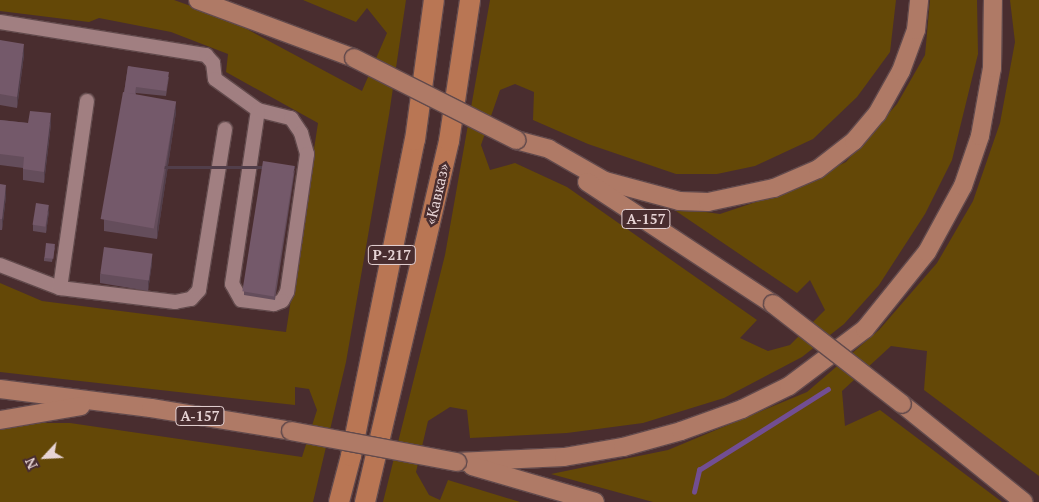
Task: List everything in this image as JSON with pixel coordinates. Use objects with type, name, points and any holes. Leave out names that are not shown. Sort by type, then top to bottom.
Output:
[{"type":"highway","name":"«Кавказ»","points":[[365,502],[449,140],[470,0]]},
{"type":"highway","name":"«Кавказ»","points":[[339,502],[352,456],[415,140],[434,2]]},
{"type":"main road","name":"А-157","points":[[198,0],[354,58],[516,140],[622,202],[773,304],[1024,502]]},
{"type":"main road","points":[[233,0],[279,18],[311,41]]},
{"type":"main road","points":[[516,140],[549,149],[605,181],[679,201],[708,202],[774,188],[818,169],[854,141],[877,114],[901,71],[916,30],[919,0]]},
{"type":"main road","points":[[457,462],[564,457],[623,447],[682,431],[742,409],[789,386],[865,329],[927,252],[963,186],[980,136],[992,68],[993,0]]},
{"type":"main road","name":"А-157","points":[[0,389],[109,403],[291,431],[457,462],[595,502]]},
{"type":"main road","points":[[0,420],[109,403]]},
{"type":"lane","points":[[0,22],[206,55],[213,63],[215,78],[258,110],[291,118],[301,133],[308,154],[287,292],[282,301],[274,304],[242,300],[232,284],[258,110]]},
{"type":"lane","points":[[60,288],[87,101]]},
{"type":"lane","points":[[0,265],[60,288],[176,302],[191,299],[199,290],[225,129]]},
{"type":"shaded area","points":[[0,0],[174,0],[230,20],[362,91],[387,33],[367,8],[356,22],[303,0],[406,0],[389,115],[346,362],[313,502],[0,502],[0,430],[18,423],[70,423],[302,457],[317,410],[309,389],[295,387],[295,405],[0,372],[0,283],[42,301],[286,332],[318,123],[226,72],[228,54],[171,32],[99,18],[89,22],[0,11]]},
{"type":"shaded area","points":[[490,0],[896,0],[890,52],[857,97],[813,139],[755,166],[717,174],[676,174],[588,144],[533,120],[534,92],[515,84],[500,90],[481,145],[490,170],[515,163],[567,187],[757,320],[740,338],[768,351],[790,345],[825,310],[810,280],[797,293],[670,207],[720,214],[777,195],[846,162],[897,104],[925,55],[930,0],[977,0],[978,54],[952,160],[925,214],[879,285],[844,324],[802,357],[724,398],[643,423],[567,433],[470,438],[467,410],[450,407],[428,421],[416,472],[429,495],[440,500],[448,480],[520,502],[383,502],[445,255]]},
{"type":"shaded area","points":[[1010,0],[1039,0],[1039,476],[924,390],[927,351],[891,346],[842,391],[845,426],[880,410],[1002,502],[653,502],[551,474],[668,450],[807,392],[879,330],[937,263],[973,201],[1000,123],[1015,42]]},
{"type":"building","points":[[0,40],[24,44],[17,97],[0,94]]},
{"type":"building","points":[[128,66],[169,72],[166,91],[136,87],[135,94],[124,93]]},
{"type":"building","points":[[123,92],[176,101],[154,228],[101,219]]},
{"type":"building","points":[[30,111],[51,113],[44,172],[23,169],[24,157],[0,154],[0,120],[28,123]]},
{"type":"building","points":[[263,161],[295,166],[274,296],[242,291]]},
{"type":"building","points":[[0,184],[6,185],[2,219],[0,219]]},
{"type":"building","points":[[36,203],[49,205],[45,227],[33,225]]},
{"type":"building","points":[[46,243],[55,244],[53,259],[44,258]]},
{"type":"building","points":[[104,247],[153,254],[149,281],[100,274]]},
{"type":"waterway","points":[[694,492],[699,470],[828,389]]}]
